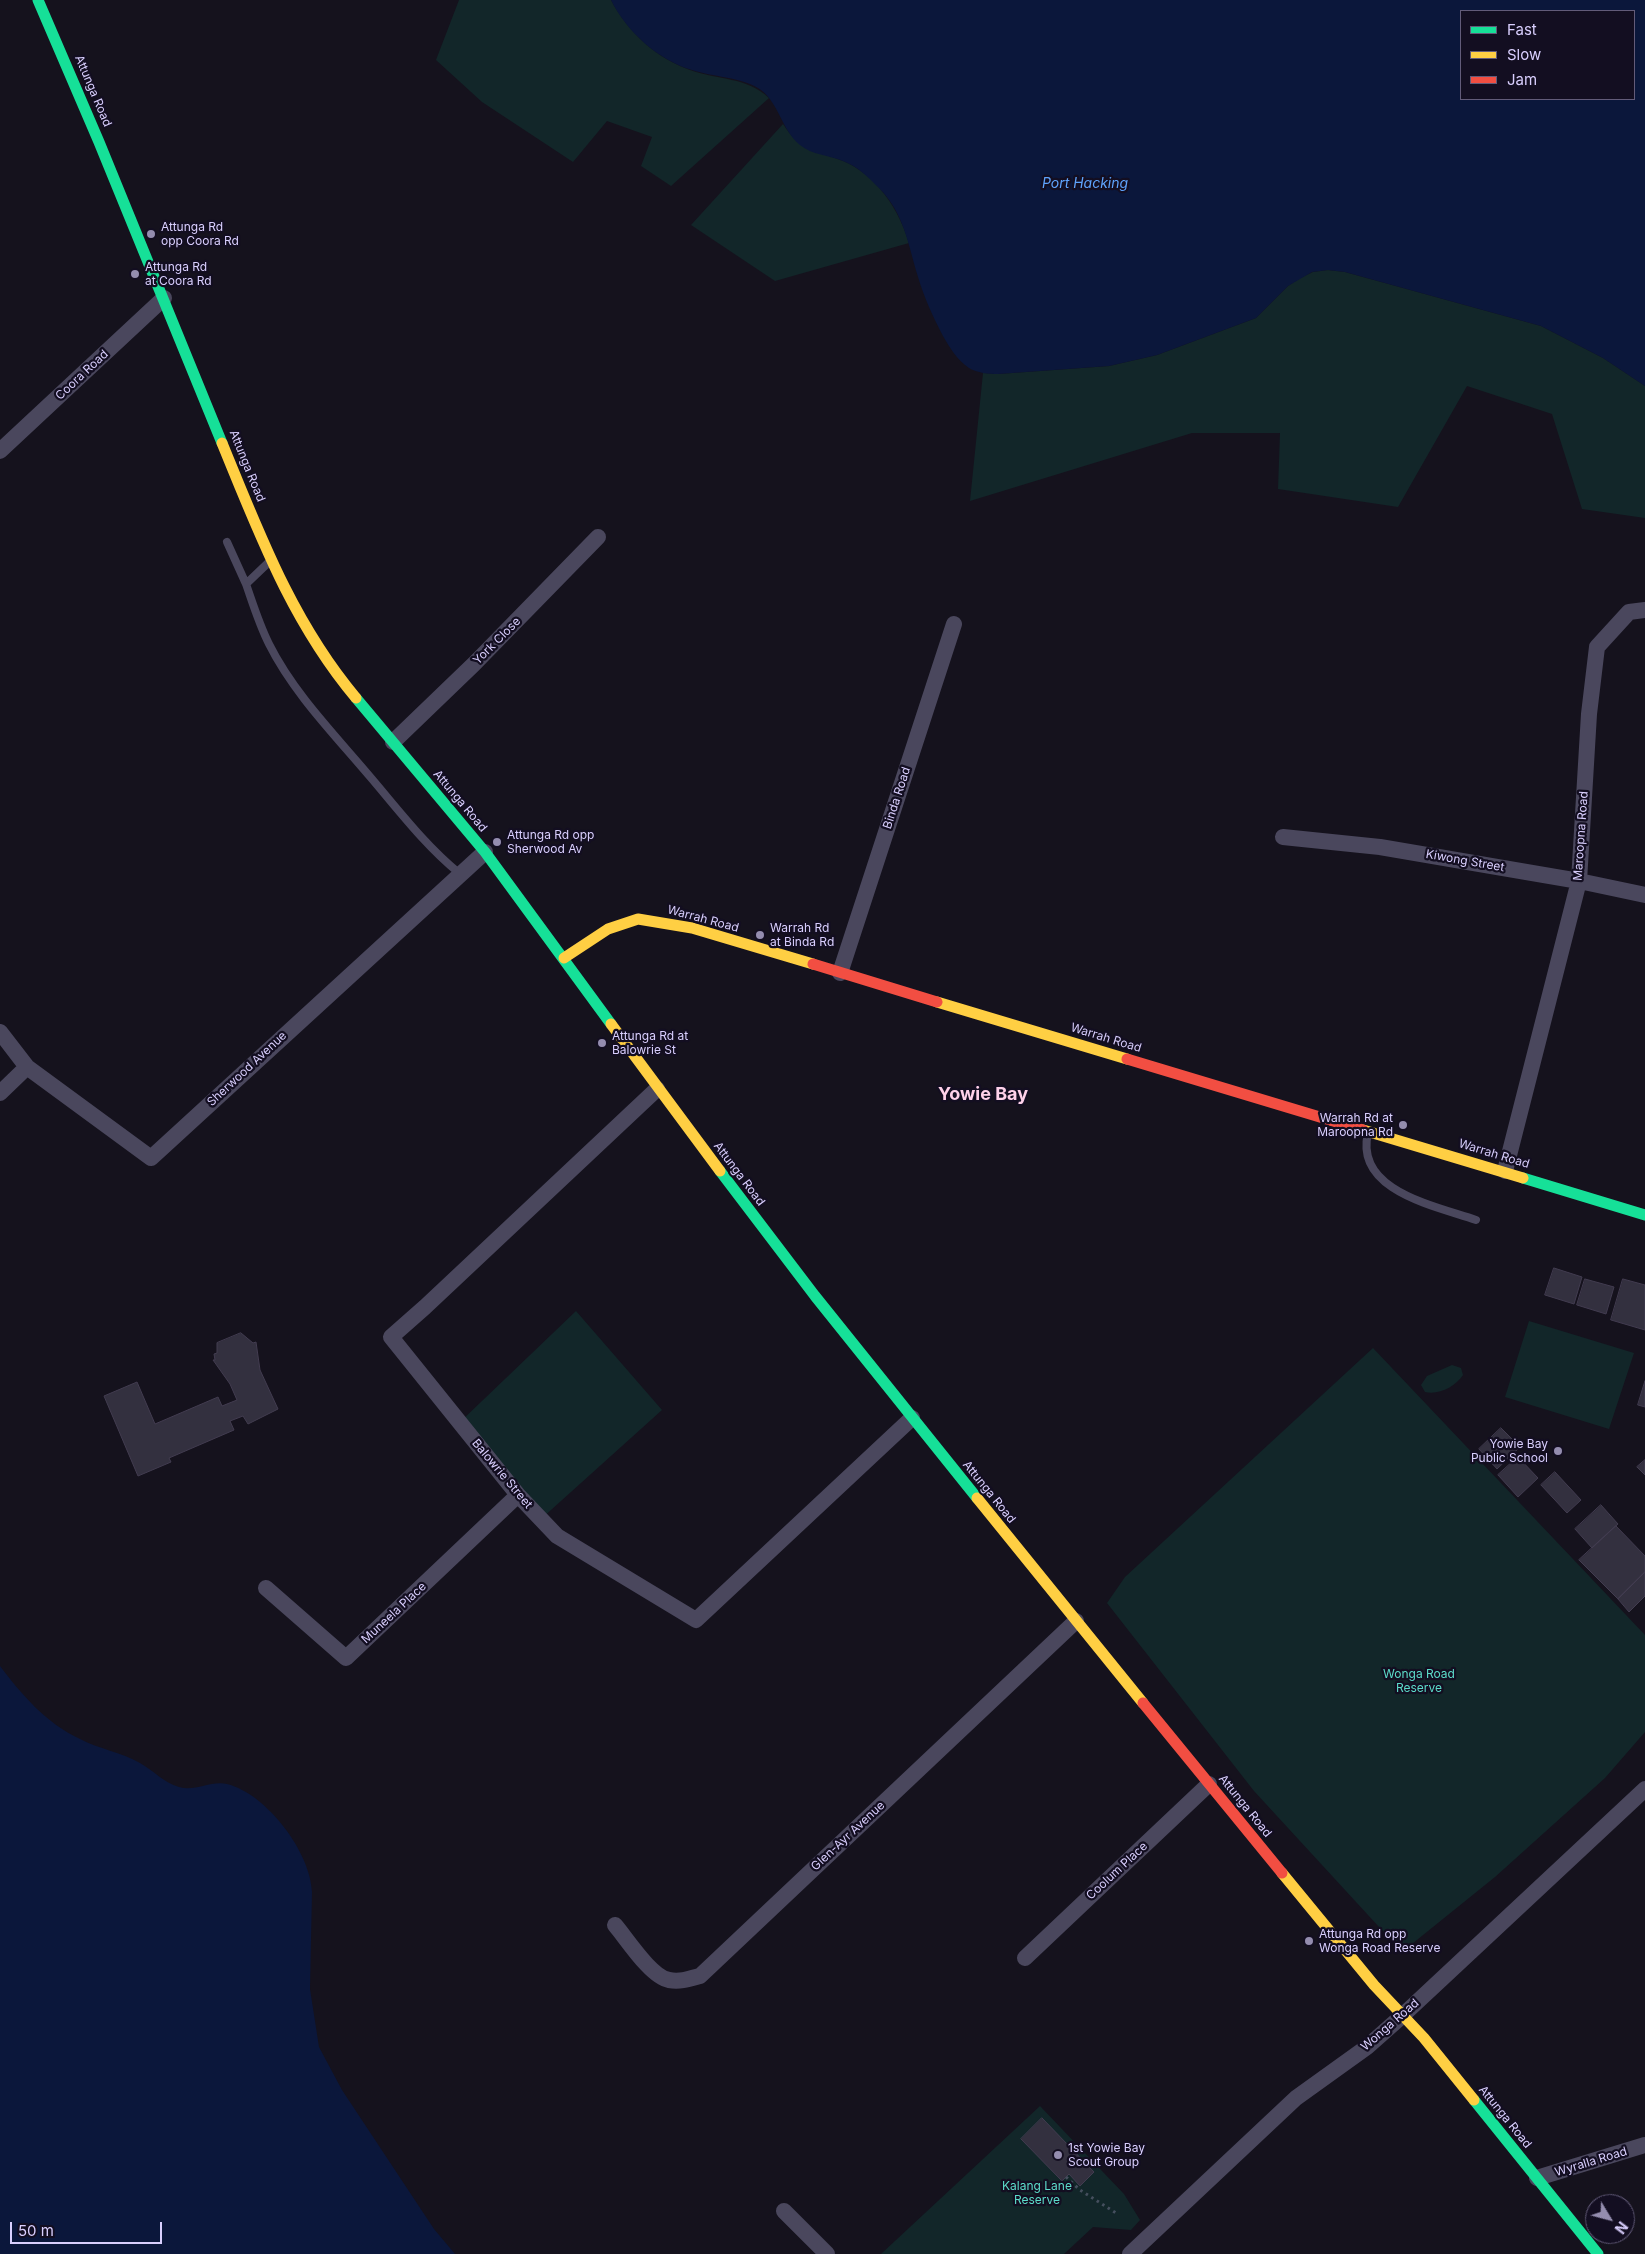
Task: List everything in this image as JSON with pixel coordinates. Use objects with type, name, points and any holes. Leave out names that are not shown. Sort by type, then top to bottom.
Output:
[{"type":"street","name":"Attunga Road","points":[[38,0],[164,298],[270,561],[307,630],[328,661],[351,692],[485,852],[658,1089],[815,1296],[912,1418],[1374,1985],[1424,2038],[1597,2254]]},
{"type":"street","name":"Coora Road","points":[[0,452],[164,298]]},
{"type":"street","name":"York Close","points":[[393,742],[598,537]]},
{"type":"street","name":"Maroopna Road","points":[[1505,1171],[1578,881],[1589,714],[1597,647],[1629,612],[1645,610]]},
{"type":"street","name":"Binda Road","points":[[840,972],[954,624]]},
{"type":"street","name":"Kiwong Street","points":[[1283,837],[1380,846],[1578,881],[1645,895]]},
{"type":"street","name":"Sherwood Avenue","points":[[27,1067],[151,1158],[485,852]]},
{"type":"street","name":"Warrah Road","points":[[564,958],[608,929],[638,919],[692,928],[1369,1130],[1645,1215]]},
{"type":"street","points":[[0,1032],[27,1067],[0,1093]]},
{"type":"street","name":"Balowrie Street","points":[[658,1089],[426,1307],[391,1337],[518,1495],[557,1536],[696,1620],[912,1418]]},
{"type":"street","name":"Muneela Place","points":[[266,1588],[346,1658],[518,1495]]},
{"type":"street","name":"Glen-Ayr Avenue","points":[[615,1925],[653,1971],[667,1980],[684,1981],[700,1976],[1076,1621]]},
{"type":"street","name":"Coolum Place","points":[[1025,1958],[1209,1784]]},
{"type":"street","name":"Wonga Road","points":[[1130,2254],[1296,2098],[1367,2047],[1402,2016],[1645,1790]]},
{"type":"street","name":"Wyralla Road","points":[[1537,2178],[1645,2145]]},
{"type":"street","points":[[784,2211],[827,2254]]},
{"type":"lane","points":[[227,542],[246,584],[266,638],[290,678],[318,715],[406,820],[436,854],[460,874]]},
{"type":"lane","points":[[246,584],[270,561]]},
{"type":"lane","points":[[1369,1130],[1365,1147],[1369,1160],[1382,1181],[1407,1195],[1476,1220]]},
{"type":"path","points":[[1066,2177],[1080,2190],[1116,2213]]},
{"type":"green space","points":[[459,0],[611,0],[635,33],[666,58],[690,70],[751,86],[769,98],[671,186],[641,166],[652,137],[607,121],[573,162],[482,102],[436,60]]},
{"type":"green space","points":[[783,124],[790,134],[803,146],[855,167],[876,184],[893,206],[909,243],[775,281],[691,225]]},
{"type":"green space","points":[[1328,270],[1345,272],[1541,326],[1603,358],[1645,386],[1645,518],[1582,509],[1552,414],[1467,386],[1398,507],[1278,489],[1280,433],[1192,433],[970,501],[983,373],[998,374],[1109,366],[1157,355],[1256,318],[1288,286],[1300,278],[1313,272]]},
{"type":"green space","points":[[576,1311],[662,1410],[541,1519],[459,1423]]},
{"type":"green space","points":[[1529,1321],[1634,1353],[1609,1429],[1505,1397]]},
{"type":"green space","name":"Wonga Road Reserve","points":[[1373,1348],[1645,1635],[1645,1732],[1605,1778],[1495,1877],[1402,1952],[1254,1791],[1107,1603],[1125,1577]]},
{"type":"green space","points":[[1452,1365],[1461,1368],[1463,1375],[1460,1379],[1441,1391],[1425,1392],[1421,1385],[1427,1376]]},
{"type":"green space","name":"Kalang Lane Reserve","points":[[1040,2106],[1124,2194],[1140,2220],[1131,2230],[1093,2227],[1064,2254],[881,2254]]},
{"type":"water","name":"Port Hacking","points":[[611,0],[1645,0],[1645,386],[1603,358],[1541,326],[1345,272],[1328,270],[1312,272],[1288,286],[1256,318],[1157,355],[1109,366],[998,374],[976,371],[961,361],[943,336],[923,292],[900,218],[879,188],[848,163],[815,153],[800,145],[788,132],[771,100],[758,88],[734,79],[692,70],[679,65],[655,52],[625,23]]},
{"type":"water","points":[[0,1666],[46,1717],[68,1732],[87,1742],[133,1759],[168,1783],[179,1787],[191,1788],[221,1783],[242,1790],[271,1812],[284,1827],[304,1860],[310,1877],[312,1892],[310,1989],[319,2047],[342,2090],[434,2229],[455,2254],[0,2254]]},
{"type":"building","points":[[1554,1268],[1582,1277],[1574,1304],[1545,1295]]},
{"type":"building","points":[[1585,1279],[1614,1287],[1606,1314],[1577,1305]]},
{"type":"building","points":[[1623,1279],[1645,1285],[1645,1330],[1611,1320]]},
{"type":"building","points":[[241,1333],[253,1343],[256,1342],[260,1370],[278,1409],[248,1424],[243,1416],[230,1421],[234,1430],[169,1458],[171,1462],[138,1476],[104,1396],[137,1382],[155,1424],[218,1397],[222,1406],[237,1400],[230,1384],[213,1360],[215,1360],[214,1354],[217,1353],[217,1343]]},
{"type":"building","points":[[1645,1381],[1645,1407],[1638,1405]]},
{"type":"building","points":[[1501,1428],[1520,1447],[1497,1469],[1479,1449]]},
{"type":"building","points":[[1518,1457],[1538,1478],[1518,1497],[1498,1475]]},
{"type":"building","points":[[1645,1460],[1645,1475],[1637,1467]]},
{"type":"building","points":[[1555,1472],[1581,1500],[1567,1513],[1541,1485]]},
{"type":"building","points":[[1601,1505],[1618,1524],[1592,1548],[1575,1529]]},
{"type":"building","points":[[1616,1526],[1645,1556],[1645,1572],[1618,1599],[1579,1560]]},
{"type":"building","points":[[1645,1572],[1645,1596],[1629,1612],[1618,1599]]},
{"type":"building","name":"1st Yowie Bay Scout Group","points":[[1042,2118],[1094,2172],[1080,2186],[1069,2174],[1062,2181],[1021,2139]]},
{"type":"traffic: fast","points":[[38,0],[99,142],[222,443]]},
{"type":"traffic: fast","points":[[356,698],[485,852],[611,1024]]},
{"type":"traffic: fast","points":[[720,1171],[815,1296],[977,1498]]},
{"type":"traffic: fast","points":[[1523,1178],[1645,1215]]},
{"type":"traffic: fast","points":[[1474,2100],[1598,2254]]},
{"type":"traffic: slow","points":[[222,443],[264,543],[295,608],[333,669],[356,698]]},
{"type":"traffic: slow","points":[[564,958],[608,929],[638,919],[692,928],[813,964]]},
{"type":"traffic: slow","points":[[937,1002],[1127,1059]]},
{"type":"traffic: slow","points":[[611,1024],[720,1171]]},
{"type":"traffic: slow","points":[[1363,1130],[1523,1178]]},
{"type":"traffic: slow","points":[[977,1498],[1143,1703]]},
{"type":"traffic: slow","points":[[1282,1873],[1374,1985],[1424,2038],[1474,2100]]},
{"type":"traffic: jam","points":[[813,964],[937,1002]]},
{"type":"traffic: jam","points":[[1127,1059],[1363,1130]]},
{"type":"traffic: jam","points":[[1143,1703],[1282,1873]]},
{"type":"place","name":"Attunga Rd opp Coora Rd","points":[[151,234]]},
{"type":"place","name":"Attunga Rd at Coora Rd","points":[[135,274]]},
{"type":"place","name":"Attunga Rd opp Sherwood Av","points":[[497,842]]},
{"type":"place","name":"Warrah Rd at Binda Rd","points":[[760,935]]},
{"type":"place","name":"Attunga Rd at Balowrie St","points":[[602,1043]]},
{"type":"place","name":"Warrah Rd at Maroopna Rd","points":[[1403,1125]]},
{"type":"place","name":"Yowie Bay Public School","points":[[1558,1451]]},
{"type":"place","name":"Attunga Rd opp Wonga Road Reserve","points":[[1309,1941]]},
{"type":"place","name":"1st Yowie Bay Scout Group","points":[[1058,2155]]},
{"type":"district","name":"Yowie Bay","points":[[983,1095]]}]
